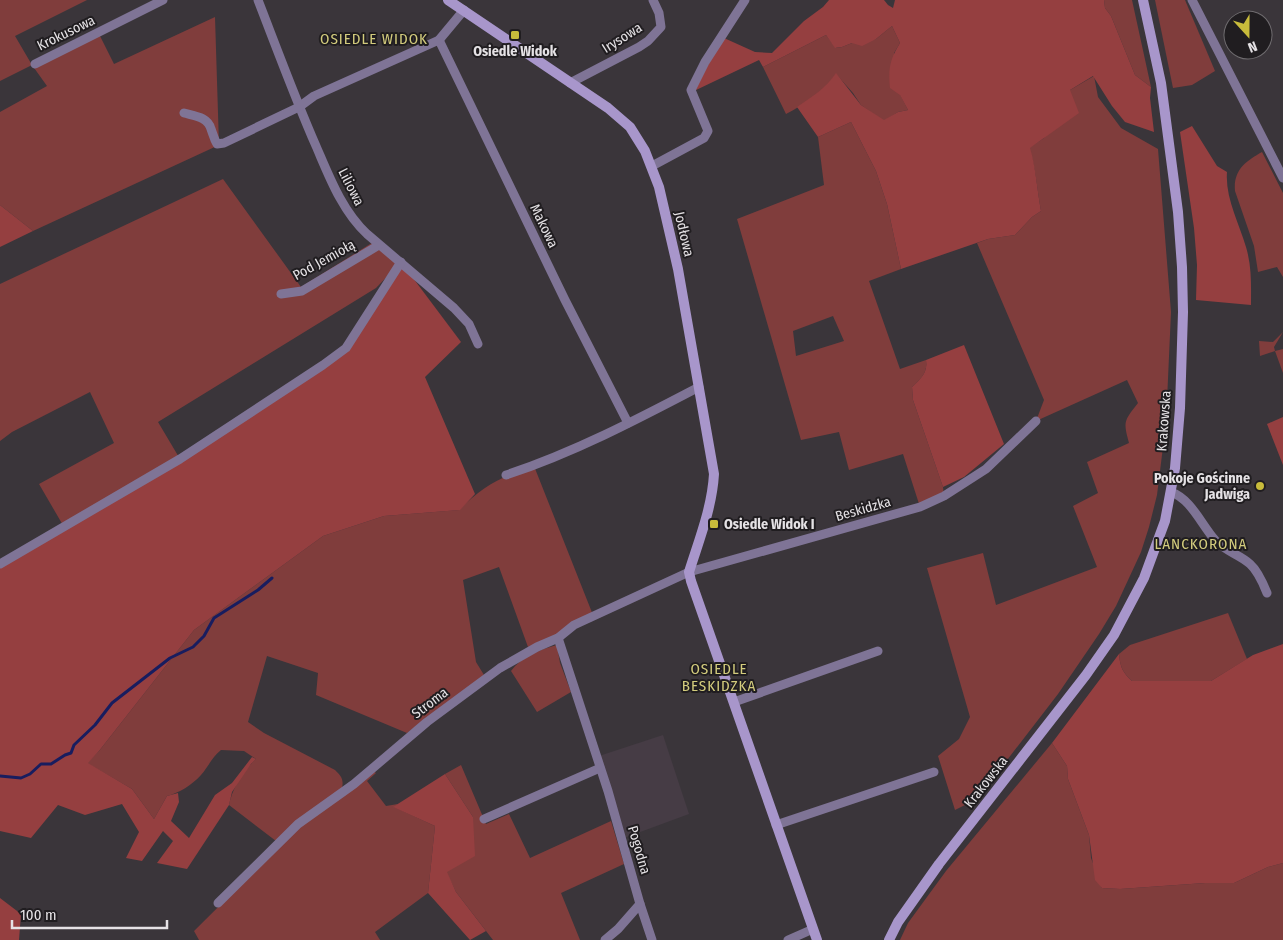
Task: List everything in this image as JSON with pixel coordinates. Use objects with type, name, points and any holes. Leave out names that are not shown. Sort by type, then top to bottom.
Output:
[{"type":"street","name":"Krokusowa","points":[[35,64],[163,0]]},
{"type":"street","name":"Liliowa","points":[[258,0],[299,107],[344,207],[356,224],[464,318],[474,332],[478,344]]},
{"type":"street","name":"Jodłowa","points":[[448,0],[608,108],[630,127],[645,150],[652,166],[659,187],[678,269],[714,474],[714,486],[708,514],[689,572]]},
{"type":"street","name":"Irysowa","points":[[570,83],[648,41],[661,27],[660,13],[653,0]]},
{"type":"street","points":[[652,166],[704,138],[708,131],[691,90],[701,70],[745,0]]},
{"type":"street","name":"Krakowska","points":[[889,940],[898,922],[934,871],[1086,675],[1114,635],[1134,600],[1153,557],[1165,520],[1175,468],[1180,408],[1183,312],[1181,242],[1161,83],[1143,0]]},
{"type":"street","points":[[1192,0],[1283,178]]},
{"type":"street","points":[[184,113],[208,121],[217,144],[224,143],[299,107],[314,96],[439,40],[464,10]]},
{"type":"street","name":"Makowa","points":[[439,40],[564,300],[628,424]]},
{"type":"street","name":"Pod Jemiołą","points":[[281,294],[302,291],[379,244]]},
{"type":"street","points":[[0,564],[180,459],[323,366],[346,348],[401,262]]},
{"type":"street","points":[[506,475],[565,453],[628,424],[699,387]]},
{"type":"street","name":"Beskidzka","points":[[689,572],[920,508],[986,469],[1036,421]]},
{"type":"street","points":[[1171,492],[1177,494],[1186,502],[1221,546],[1250,564],[1262,580],[1267,593]]},
{"type":"street","points":[[689,572],[817,940]]},
{"type":"street","name":"Stroma","points":[[218,903],[298,824],[354,784],[427,722],[500,668],[537,647],[558,638],[580,622],[689,572]]},
{"type":"street","name":"Pogodna","points":[[558,638],[652,940]]},
{"type":"street","points":[[734,702],[878,651]]},
{"type":"street","points":[[484,819],[600,768]]},
{"type":"street","points":[[776,825],[934,772]]},
{"type":"street","points":[[605,940],[618,929],[640,904]]},
{"type":"street","points":[[788,940],[813,929]]},
{"type":"shaded area","points":[[0,0],[87,0],[15,36],[32,65],[0,81]]},
{"type":"shaded area","points":[[829,0],[884,0],[893,8],[895,0],[1104,0],[1105,8],[1111,16],[1135,75],[1151,87],[1150,98],[1154,132],[1125,122],[1112,106],[1093,76],[1070,90],[1079,113],[1030,148],[1041,211],[1032,217],[1015,235],[988,239],[901,269],[887,204],[876,171],[851,122],[818,137],[797,107],[823,88],[836,73],[861,105],[884,120],[898,112],[908,110],[900,95],[890,88],[890,64],[900,43],[892,26],[876,39],[862,46],[852,43],[835,48],[826,35],[763,67],[759,60],[694,91],[724,38],[755,52],[772,53],[804,21],[823,7]]},
{"type":"shaded area","points":[[1104,0],[1132,0],[1151,87],[1135,75],[1111,16],[1105,8]]},
{"type":"shaded area","points":[[1155,0],[1185,0],[1215,71],[1192,85],[1173,88]]},
{"type":"shaded area","points":[[215,17],[219,145],[33,231],[0,205],[0,112],[47,86],[32,65],[99,34],[114,64]]},
{"type":"shaded area","points":[[892,26],[900,43],[894,53],[900,94],[908,110],[898,112],[884,121],[861,105],[836,74],[813,97],[786,114],[763,67],[826,35],[836,48],[876,39]]},
{"type":"shaded area","points":[[1094,76],[1098,97],[1121,128],[1158,149],[1171,312],[1166,423],[1157,495],[1141,552],[1116,606],[1099,634],[1058,694],[977,799],[955,810],[938,756],[959,739],[970,717],[927,568],[983,553],[996,605],[1097,567],[1073,506],[1098,493],[1087,462],[1129,443],[1126,422],[1138,403],[1127,380],[1036,421],[1044,400],[977,243],[988,239],[1015,235],[1032,217],[1041,211],[1035,171],[1029,148],[1044,138],[1070,90]]},
{"type":"shaded area","points":[[851,122],[876,171],[887,204],[901,269],[869,281],[900,369],[926,360],[926,368],[923,375],[912,387],[913,400],[943,487],[944,496],[920,507],[903,454],[849,470],[839,432],[801,440],[737,219],[824,185],[818,137]],"holes":[[[833,316],[844,341],[796,356],[793,331]]]},
{"type":"shaded area","points":[[1192,126],[1217,166],[1227,172],[1230,201],[1246,247],[1249,262],[1251,305],[1196,300],[1197,265],[1194,228],[1180,132]]},
{"type":"shaded area","points":[[1262,152],[1283,193],[1283,277],[1277,267],[1258,272],[1254,246],[1235,191],[1238,172],[1246,163]]},
{"type":"shaded area","points":[[223,179],[301,287],[375,241],[401,262],[376,288],[158,422],[180,459],[64,527],[39,484],[114,443],[90,392],[12,432],[0,441],[0,284]]},
{"type":"shaded area","points":[[0,205],[33,231],[0,247]]},
{"type":"shaded area","points":[[401,262],[461,342],[425,377],[475,494],[460,510],[384,516],[323,536],[194,630],[88,763],[132,789],[154,819],[167,796],[178,793],[179,802],[171,821],[189,838],[215,795],[232,783],[252,757],[256,759],[232,792],[229,805],[187,869],[157,863],[173,841],[163,831],[142,861],[126,858],[139,832],[122,804],[85,815],[58,805],[31,838],[0,831],[0,564],[141,483],[346,348]]},
{"type":"shaded area","points":[[1283,332],[1274,347],[1275,351],[1260,356],[1259,341],[1273,342]]},
{"type":"shaded area","points":[[964,345],[1004,444],[964,477],[943,487],[913,400],[912,387],[923,375],[926,368],[926,360]]},
{"type":"shaded area","points":[[1283,349],[1283,373],[1275,351]]},
{"type":"shaded area","points":[[1283,417],[1283,465],[1267,424]]},
{"type":"shaded area","points":[[534,466],[593,615],[558,638],[528,647],[499,567],[463,580],[476,662],[484,675],[407,733],[316,695],[318,673],[267,656],[248,722],[264,733],[335,770],[343,782],[342,788],[276,841],[229,805],[239,780],[256,759],[244,751],[221,750],[194,782],[181,791],[167,796],[154,819],[132,789],[87,763],[99,751],[194,630],[323,536],[384,516],[459,510],[493,483]]},
{"type":"shaded area","points":[[1228,613],[1247,659],[1211,681],[1132,681],[1122,669],[1119,654],[1130,645]]},
{"type":"shaded area","points":[[1283,644],[1283,863],[1268,867],[1234,883],[1205,883],[1120,889],[1102,888],[1095,880],[1089,835],[1068,779],[1067,766],[1052,743],[1119,654],[1122,669],[1132,681],[1211,681],[1253,655]]},
{"type":"shaded area","points":[[557,645],[560,663],[571,692],[537,712],[511,671],[532,654]]},
{"type":"shaded area","points":[[663,735],[689,814],[624,838],[599,756]]},
{"type":"shaded area","points":[[1052,743],[1067,766],[1068,779],[1089,835],[1091,858],[1102,888],[1120,889],[1205,883],[1234,883],[1268,867],[1283,863],[1283,940],[900,940],[908,923],[946,871]]},
{"type":"shaded area","points":[[461,765],[486,824],[509,814],[530,858],[611,821],[624,864],[561,893],[580,940],[493,940],[456,892],[446,872],[473,817],[445,774]]},
{"type":"shaded area","points":[[373,771],[376,773],[367,781],[386,806],[398,804],[394,807],[435,826],[428,893],[375,932],[380,940],[199,940],[194,931],[299,827]]},
{"type":"shaded area","points":[[445,774],[473,817],[475,856],[447,872],[456,892],[486,931],[470,940],[428,893],[435,826],[393,807]]},
{"type":"shaded area","points":[[0,898],[21,914],[19,940],[0,940]]},
{"type":"waterway","points":[[0,776],[21,778],[30,774],[41,764],[51,764],[71,753],[74,745],[95,725],[112,703],[170,658],[193,647],[204,636],[214,618],[258,590],[272,578]]},
{"type":"place","name":"Osiedle Widok","points":[[515,35]]},
{"type":"place","name":"Pokoje Gościnne Jadwiga","points":[[1260,486]]},
{"type":"place","name":"Osiedle Widok I","points":[[714,524]]},
{"type":"district","name":"OSIEDLE WIDOK","points":[[374,39]]},
{"type":"district","name":"LANCKORONA","points":[[1201,544]]},
{"type":"district","name":"OSIEDLE BESKIDZKA","points":[[719,678]]}]
